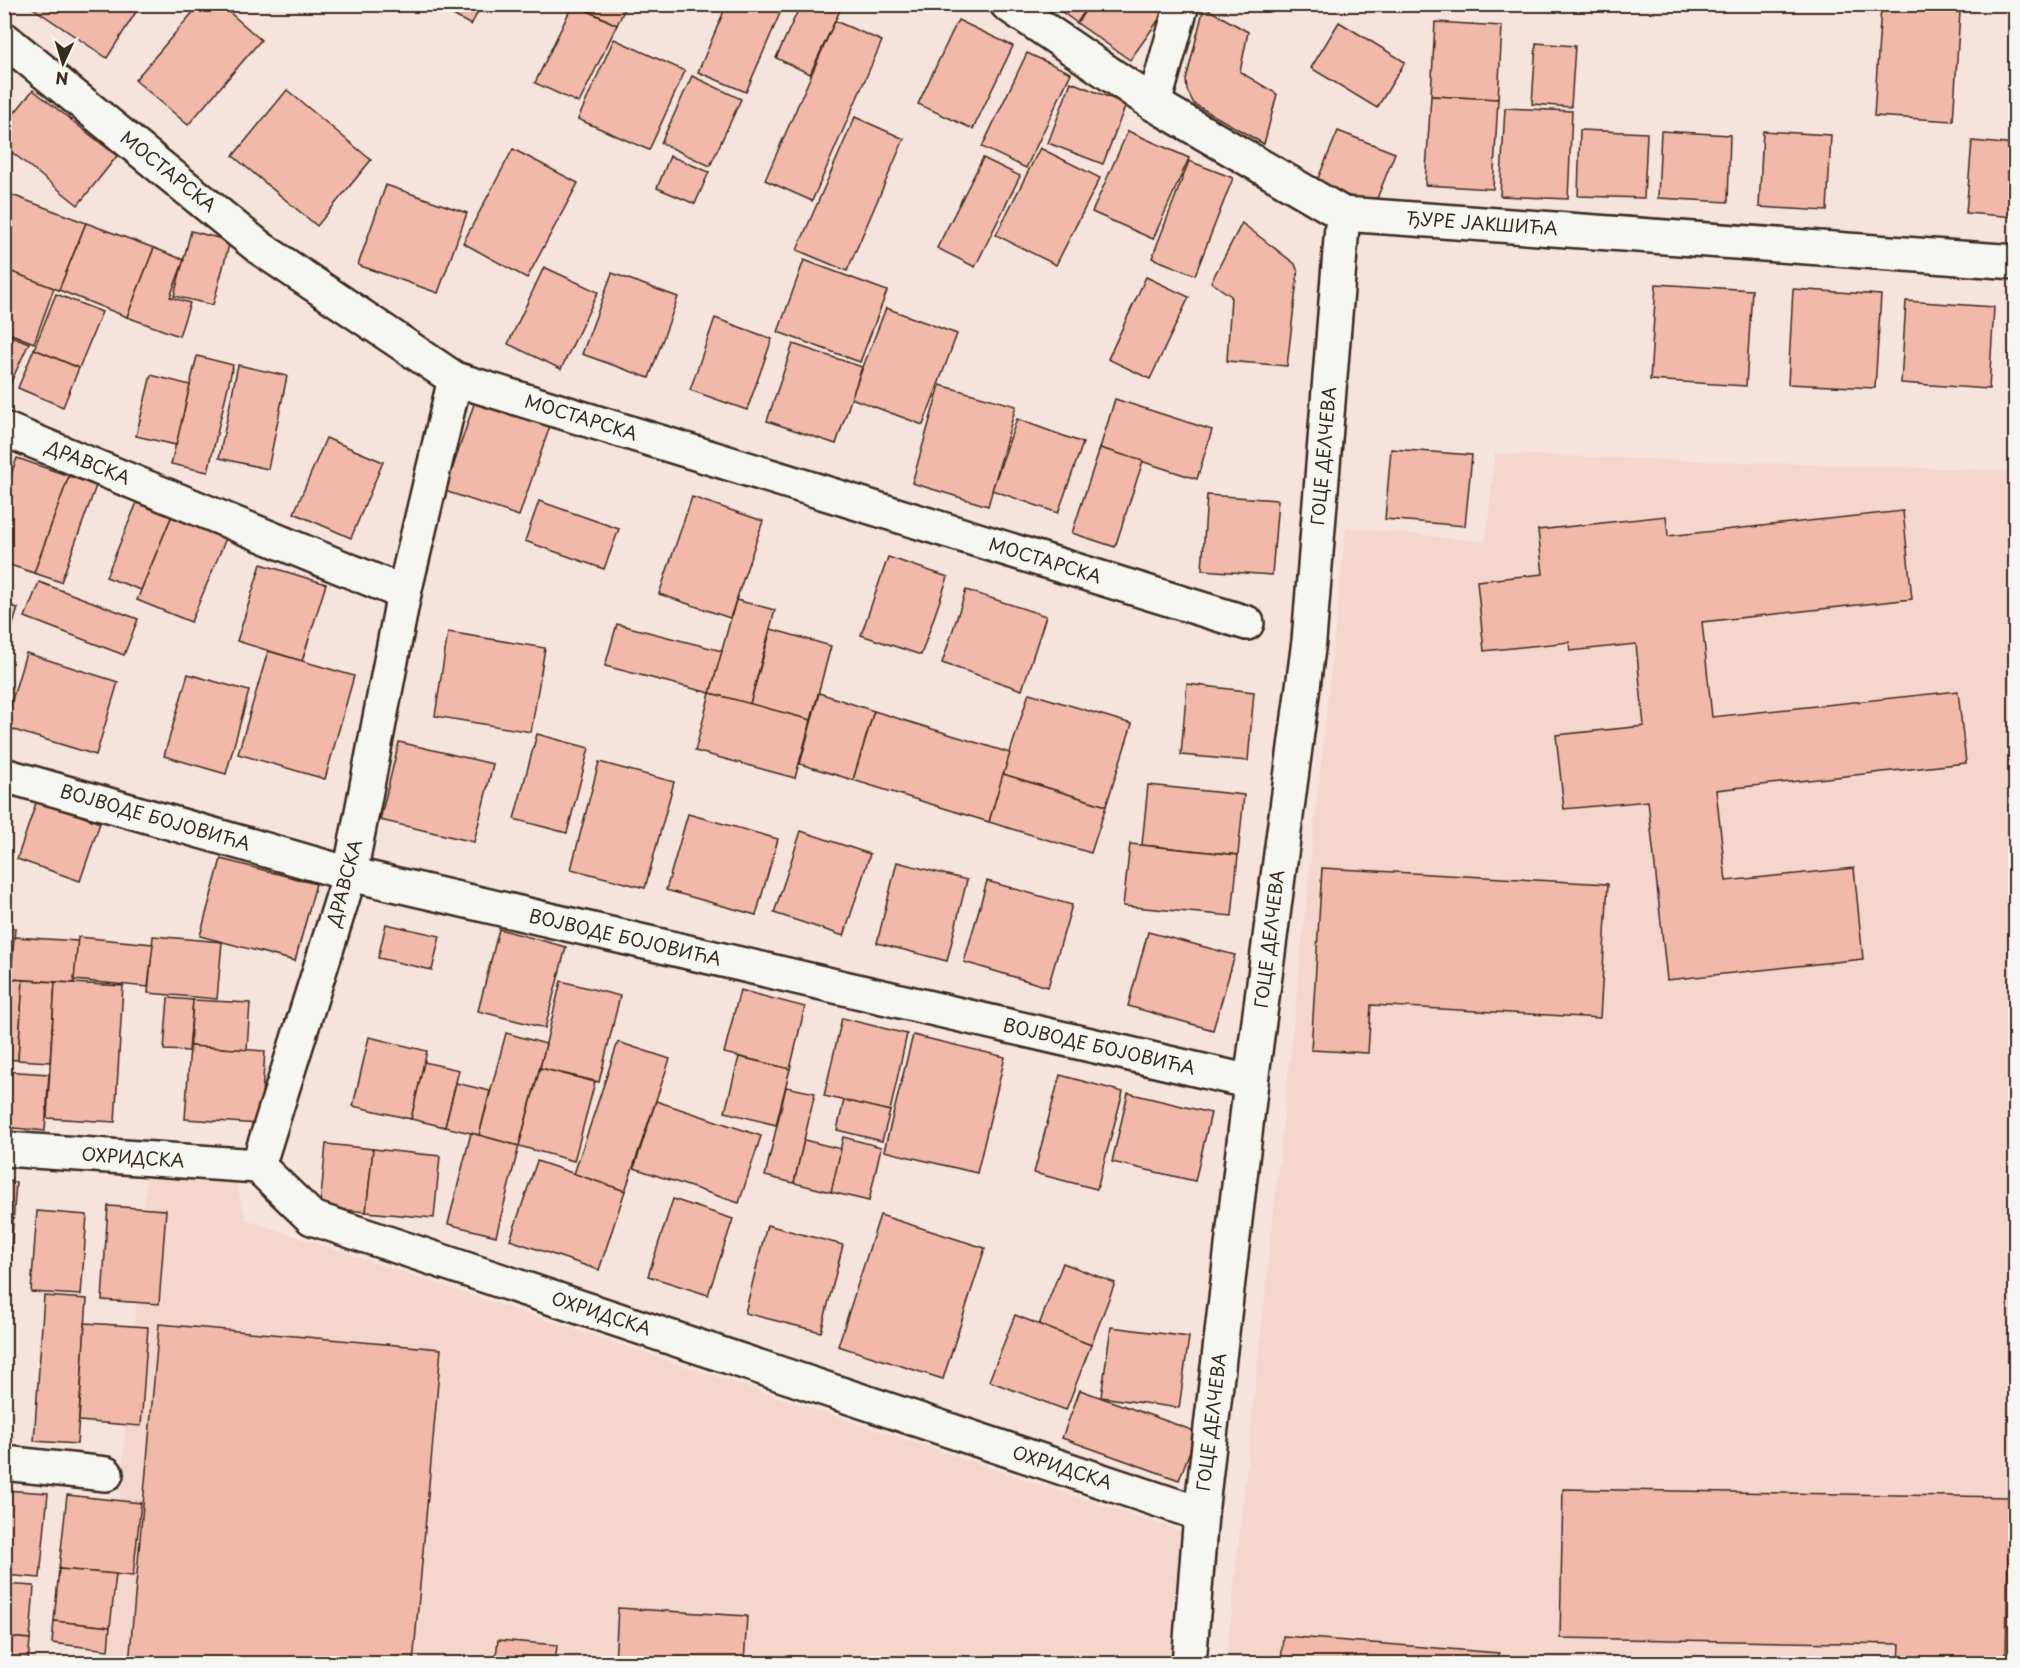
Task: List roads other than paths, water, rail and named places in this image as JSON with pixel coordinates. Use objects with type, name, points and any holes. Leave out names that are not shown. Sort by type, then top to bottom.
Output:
[{"type":"street","name":"ЂУРЕ ЈАКШИЋА","points":[[1007,4],[1154,104],[1343,214],[2016,262]]},
{"type":"street","points":[[1154,104],[1182,4]]},
{"type":"street","name":"МОСТАРСКА","points":[[4,39],[260,248],[455,379],[1247,623]]},
{"type":"street","name":"ГОЦЕ ДЕЛЧЕВА","points":[[1189,1664],[1202,1514],[1251,1082],[1309,641],[1343,214]]},
{"type":"street","name":"ДРАВСКА","points":[[258,1166],[350,874],[405,593],[455,379]]},
{"type":"street","name":"ДРАВСКА","points":[[4,429],[405,593]]},
{"type":"street","name":"ВОЈВОДЕ БОЈОВИЋА","points":[[4,775],[350,874],[1251,1082]]},
{"type":"street","name":"ОХРИДСКА","points":[[4,1149],[258,1166],[312,1218],[1202,1514]]},
{"type":"street","points":[[4,1463],[106,1474]]}]
